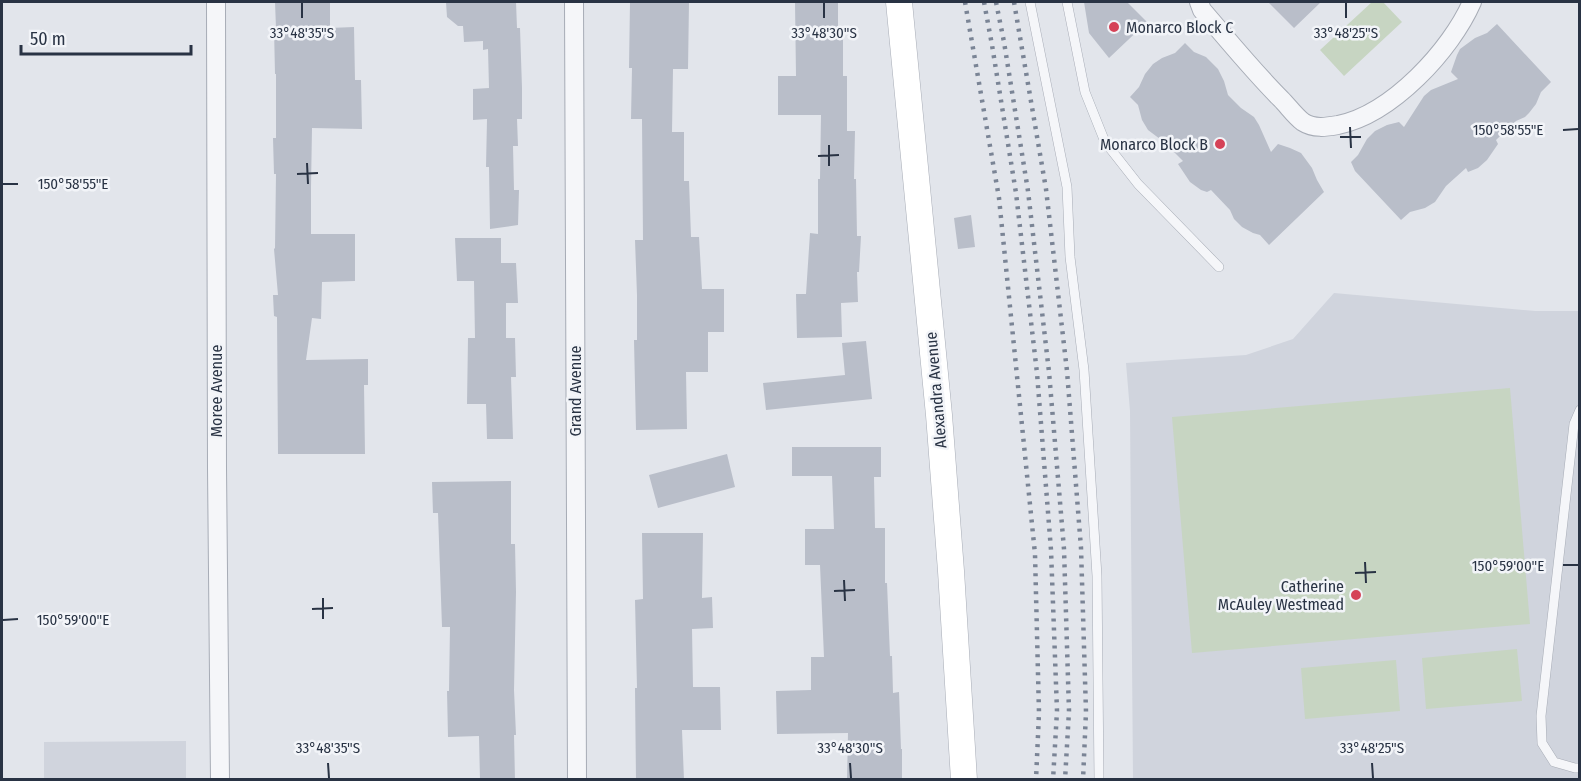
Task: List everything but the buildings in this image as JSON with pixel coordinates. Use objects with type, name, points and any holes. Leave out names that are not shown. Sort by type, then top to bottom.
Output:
[{"type":"street","name":"Moree Avenue","points":[[216,2],[220,780]]},
{"type":"street","name":"Grand Avenue","points":[[574,2],[578,780]]},
{"type":"street","name":"Alexandra Avenue","points":[[899,2],[939,415],[964,780]]},
{"type":"street","points":[[1199,2],[1202,10],[1271,89],[1303,121],[1323,128],[1353,122],[1391,100],[1419,76],[1439,53],[1472,2]]},
{"type":"lane","points":[[1030,2],[1067,187],[1070,257],[1083,370],[1097,576],[1099,780]]},
{"type":"lane","points":[[1067,2],[1085,92],[1105,142],[1138,184],[1219,267]]},
{"type":"lane","points":[[1580,411],[1574,424],[1540,716],[1542,743],[1554,762],[1580,768]]},
{"type":"shaded area","name":"Catherine McAuley Westmead","points":[[1334,293],[1535,311],[1579,311],[1579,779],[1133,779],[1130,411],[1126,363],[1246,355],[1293,339]]},
{"type":"shaded area","points":[[186,741],[186,779],[44,779],[44,742]]},
{"type":"green space","points":[[1372,2],[1383,2],[1402,22],[1344,76],[1320,50]]},
{"type":"green space","points":[[1510,388],[1530,624],[1192,653],[1172,417]]},
{"type":"green space","points":[[1517,649],[1522,701],[1426,709],[1422,658]]},
{"type":"green space","points":[[1396,660],[1400,711],[1305,719],[1301,668]]},
{"type":"railway","points":[[965,2],[999,198],[1035,554],[1039,713],[1036,780]]},
{"type":"railway","points":[[984,2],[1016,193],[1037,373],[1051,550],[1057,711],[1053,780]]},
{"type":"railway","points":[[996,2],[1028,191],[1049,372],[1064,549],[1069,711],[1065,780]]},
{"type":"railway","points":[[1014,2],[1046,189],[1067,371],[1081,548],[1086,712],[1083,780]]},
{"type":"place","name":"Monarco Block C","points":[[1114,27]]},
{"type":"place","name":"Monarco Block B","points":[[1220,144]]},
{"type":"place","name":"Catherine McAuley Westmead","points":[[1356,595]]}]
